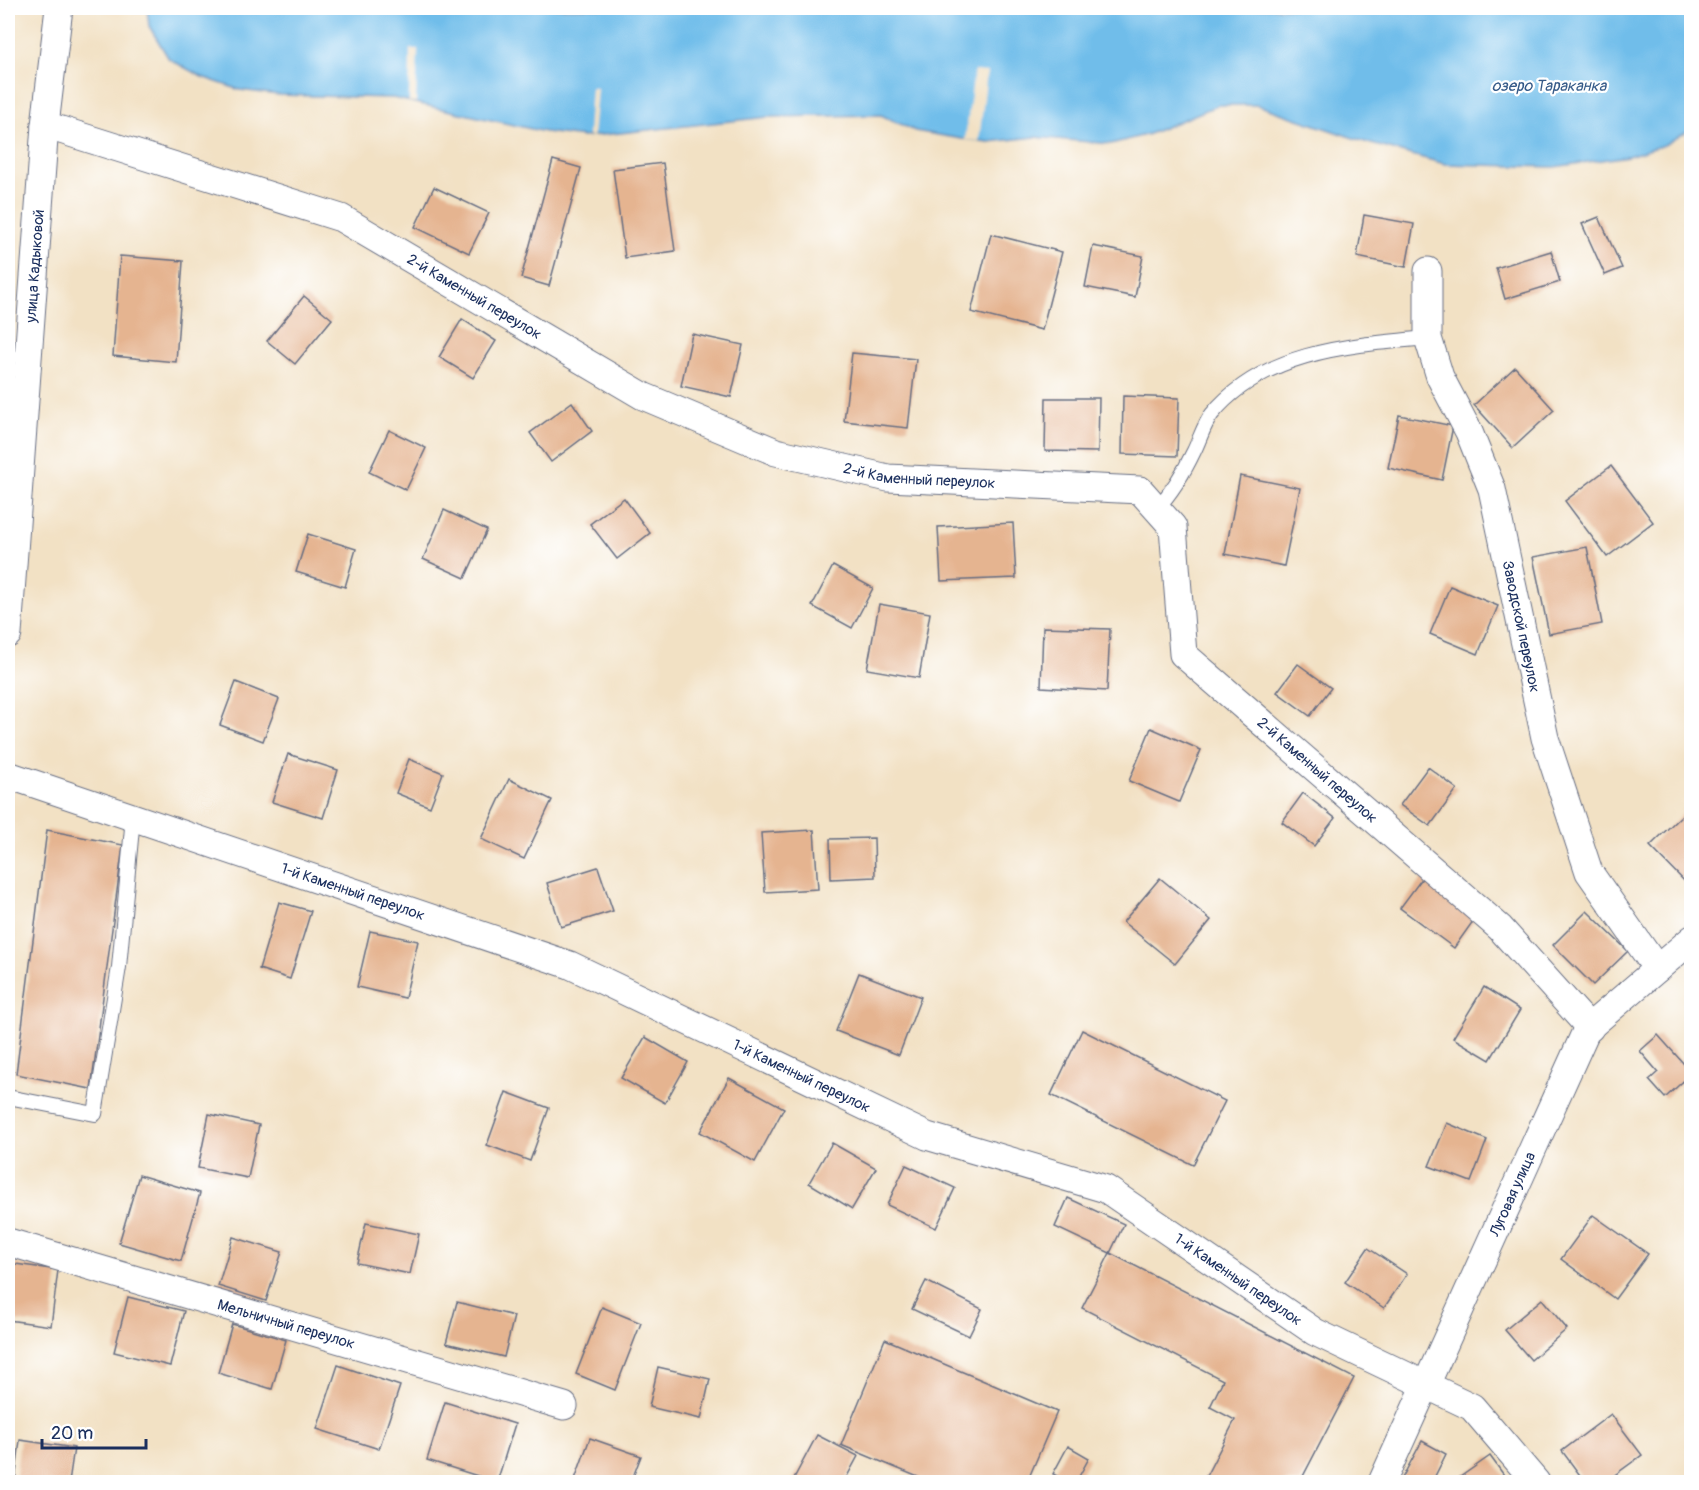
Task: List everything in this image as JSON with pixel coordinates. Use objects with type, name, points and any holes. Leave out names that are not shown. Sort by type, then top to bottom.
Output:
[{"type":"street","name":"улица Кадыковой","points":[[8,634],[45,125],[59,8]]},
{"type":"street","name":"2-й Каменный переулок","points":[[45,125],[340,218],[643,396],[776,452],[888,478],[1140,490],[1173,527],[1183,654],[1500,928],[1590,1028]]},
{"type":"street","name":"Заводской переулок","points":[[1428,271],[1428,338],[1440,377],[1469,432],[1492,489],[1545,738],[1589,872],[1657,969]]},
{"type":"street","name":"1-й Каменный переулок","points":[[8,775],[570,965],[927,1136],[1107,1189],[1315,1332],[1472,1407],[1536,1482]]},
{"type":"street","name":"Луговая улица","points":[[1382,1482],[1590,1028],[1692,939]]},
{"type":"street","name":"Мельничный переулок","points":[[8,1242],[564,1406]]},
{"type":"lane","points":[[1156,508],[1174,489],[1211,415],[1242,386],[1286,362],[1338,347],[1428,338]]},
{"type":"lane","points":[[8,1097],[95,1114],[118,967],[133,817]]},
{"type":"water","name":"озеро Тараканка","points":[[147,8],[1691,8],[1691,129],[1664,145],[1628,156],[1554,167],[1445,164],[1368,143],[1257,105],[1218,105],[1149,134],[1111,144],[1035,137],[989,142],[962,139],[915,131],[881,115],[768,117],[583,137],[545,132],[393,98],[279,95],[240,90],[202,77],[169,59],[149,26]]},
{"type":"pier","points":[[410,49],[418,49],[416,102],[409,102]]},
{"type":"pier","points":[[974,71],[987,72],[979,141],[965,140]]},
{"type":"pier","points":[[591,88],[597,88],[593,137],[588,136]]},
{"type":"building","points":[[553,160],[581,168],[549,286],[521,278]]},
{"type":"building","points":[[663,163],[675,251],[625,258],[613,169]]},
{"type":"building","points":[[434,187],[489,213],[469,253],[415,227]]},
{"type":"building","points":[[1364,215],[1414,224],[1406,267],[1357,257]]},
{"type":"building","points":[[1599,217],[1622,268],[1605,275],[1582,224]]},
{"type":"building","points":[[991,234],[1062,252],[1042,330],[971,312]]},
{"type":"building","points":[[1093,246],[1143,256],[1135,297],[1085,287]]},
{"type":"building","points":[[1551,251],[1560,282],[1505,299],[1496,268]]},
{"type":"building","points":[[120,256],[183,261],[176,362],[113,356]]},
{"type":"building","points":[[304,296],[332,319],[295,364],[267,341]]},
{"type":"building","points":[[462,319],[496,341],[473,378],[439,357]]},
{"type":"building","points":[[692,334],[743,345],[731,397],[681,386]]},
{"type":"building","points":[[852,353],[916,359],[908,428],[844,421]]},
{"type":"building","points":[[1515,367],[1554,410],[1513,448],[1474,405]]},
{"type":"building","points":[[1123,396],[1179,398],[1177,456],[1122,454]]},
{"type":"building","points":[[1046,398],[1099,398],[1098,452],[1045,451]]},
{"type":"building","points":[[572,402],[592,431],[551,462],[530,433]]},
{"type":"building","points":[[1399,415],[1453,426],[1442,480],[1388,468]]},
{"type":"building","points":[[389,430],[426,448],[406,490],[369,472]]},
{"type":"building","points":[[1611,466],[1653,522],[1607,557],[1565,501]]},
{"type":"building","points":[[1240,476],[1300,488],[1284,566],[1225,554]]},
{"type":"building","points":[[624,498],[650,533],[617,559],[590,524]]},
{"type":"building","points":[[444,510],[487,530],[465,578],[423,559]]},
{"type":"building","points":[[1013,523],[1016,578],[941,581],[938,527]]},
{"type":"building","points":[[308,534],[356,549],[345,587],[296,572]]},
{"type":"building","points":[[1587,547],[1602,624],[1549,634],[1533,557]]},
{"type":"building","points":[[833,566],[873,588],[852,628],[812,606]]},
{"type":"building","points":[[1450,586],[1498,606],[1478,654],[1430,634]]},
{"type":"building","points":[[879,604],[930,613],[919,678],[867,669]]},
{"type":"building","points":[[1043,627],[1110,629],[1107,691],[1041,687]]},
{"type":"building","points":[[1298,664],[1331,688],[1310,716],[1277,692]]},
{"type":"building","points":[[236,682],[279,699],[263,741],[220,725]]},
{"type":"building","points":[[1151,728],[1201,750],[1179,802],[1129,781]]},
{"type":"building","points":[[288,754],[338,770],[323,818],[272,802]]},
{"type":"building","points":[[409,759],[443,773],[430,807],[396,793]]},
{"type":"building","points":[[1428,767],[1457,789],[1430,826],[1400,805]]},
{"type":"building","points":[[509,779],[552,800],[524,859],[481,839]]},
{"type":"building","points":[[1303,793],[1335,818],[1314,846],[1282,822]]},
{"type":"building","points":[[1684,813],[1692,820],[1692,889],[1650,846]]},
{"type":"building","points":[[47,830],[123,845],[91,1089],[16,1074]]},
{"type":"building","points":[[814,830],[818,889],[765,892],[761,833]]},
{"type":"building","points":[[874,838],[875,877],[831,879],[830,839]]},
{"type":"building","points":[[598,867],[613,911],[561,927],[547,883]]},
{"type":"building","points":[[1423,877],[1476,917],[1454,948],[1400,908]]},
{"type":"building","points":[[1160,878],[1211,920],[1175,964],[1123,922]]},
{"type":"building","points":[[279,902],[311,911],[290,979],[259,969]]},
{"type":"building","points":[[1587,911],[1628,951],[1593,985],[1553,945]]},
{"type":"building","points":[[370,931],[418,941],[405,998],[357,987]]},
{"type":"building","points":[[859,973],[921,997],[899,1055],[836,1031]]},
{"type":"building","points":[[1484,987],[1520,1010],[1490,1060],[1453,1038]]},
{"type":"building","points":[[1082,1030],[1225,1101],[1193,1165],[1051,1095]]},
{"type":"building","points":[[1658,1035],[1692,1073],[1665,1098],[1649,1080],[1658,1072],[1640,1051]]},
{"type":"building","points":[[645,1037],[688,1062],[665,1103],[621,1078]]},
{"type":"building","points":[[729,1078],[784,1108],[755,1162],[700,1132]]},
{"type":"building","points":[[506,1092],[549,1108],[530,1161],[487,1145]]},
{"type":"building","points":[[209,1114],[259,1125],[248,1178],[198,1168]]},
{"type":"building","points":[[1447,1123],[1487,1140],[1471,1182],[1429,1166]]},
{"type":"building","points":[[832,1143],[876,1168],[852,1209],[809,1183]]},
{"type":"building","points":[[906,1165],[955,1188],[936,1228],[887,1205]]},
{"type":"building","points":[[139,1175],[200,1193],[181,1261],[119,1243]]},
{"type":"building","points":[[1068,1198],[1124,1224],[1110,1253],[1055,1227]]},
{"type":"building","points":[[1593,1215],[1648,1254],[1615,1299],[1561,1259]]},
{"type":"building","points":[[366,1223],[419,1234],[410,1274],[357,1263]]},
{"type":"building","points":[[233,1237],[282,1252],[266,1301],[218,1286]]},
{"type":"building","points":[[1368,1248],[1407,1274],[1384,1308],[1345,1282]]},
{"type":"building","points":[[1110,1253],[1354,1378],[1300,1482],[1203,1482],[1235,1420],[1210,1407],[1223,1380],[1082,1308]]},
{"type":"building","points":[[8,1263],[58,1270],[51,1326],[8,1320]]},
{"type":"building","points":[[926,1281],[982,1309],[969,1336],[912,1309]]},
{"type":"building","points":[[128,1297],[184,1311],[170,1366],[114,1352]]},
{"type":"building","points":[[1542,1299],[1567,1329],[1531,1360],[1505,1330]]},
{"type":"building","points":[[457,1302],[514,1316],[504,1357],[446,1343]]},
{"type":"building","points":[[602,1307],[641,1323],[615,1390],[576,1374]]},
{"type":"building","points":[[232,1324],[286,1340],[272,1389],[218,1373]]},
{"type":"building","points":[[885,1339],[1057,1412],[1027,1482],[930,1482],[841,1445]]},
{"type":"building","points":[[338,1365],[400,1386],[379,1449],[317,1429]]},
{"type":"building","points":[[658,1367],[710,1379],[701,1419],[649,1407]]},
{"type":"building","points":[[445,1402],[515,1424],[497,1482],[427,1460]]},
{"type":"building","points":[[1611,1414],[1642,1455],[1605,1482],[1585,1482],[1562,1451]]},
{"type":"building","points":[[817,1435],[858,1456],[844,1482],[792,1482]]},
{"type":"building","points":[[590,1438],[641,1456],[631,1482],[574,1482]]},
{"type":"building","points":[[20,1440],[74,1448],[69,1482],[15,1482]]},
{"type":"building","points":[[1422,1441],[1446,1454],[1432,1482],[1400,1482]]},
{"type":"building","points":[[1068,1446],[1089,1458],[1076,1482],[1069,1482],[1053,1474]]},
{"type":"building","points":[[1490,1456],[1509,1482],[1453,1482]]}]
